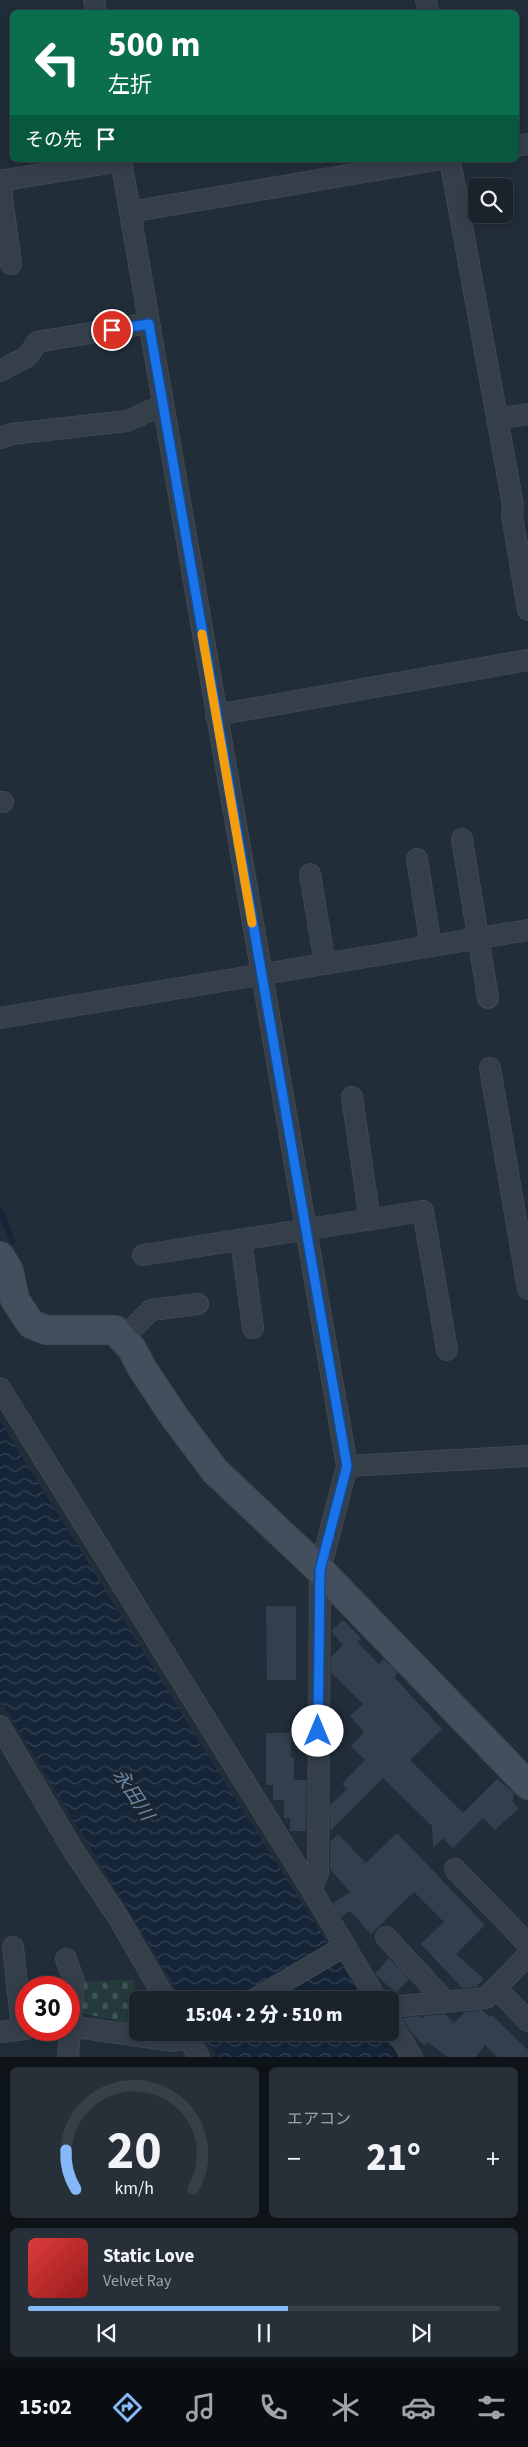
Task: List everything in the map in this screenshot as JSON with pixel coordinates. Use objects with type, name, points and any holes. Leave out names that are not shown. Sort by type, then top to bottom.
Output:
[{"type":"street","points":[[11,264],[0,181],[115,162]]},
{"type":"street","points":[[121,162],[347,1466],[320,1570],[318,1873],[311,1889]]},
{"type":"street","points":[[130,212],[424,162]]},
{"type":"street","points":[[450,162],[513,506],[512,515],[528,610]]},
{"type":"street","points":[[0,371],[28,356],[37,342],[149,324]]},
{"type":"street","points":[[0,438],[12,434],[126,421],[163,405]]},
{"type":"street","points":[[497,419],[528,414]]},
{"type":"street","points":[[216,715],[528,660]]},
{"type":"street","points":[[462,838],[488,998]]},
{"type":"street","points":[[417,859],[431,946]]},
{"type":"street","points":[[310,874],[324,964]]},
{"type":"street","points":[[0,1018],[528,930]]},
{"type":"street","points":[[490,1068],[528,1289]]},
{"type":"street","points":[[352,1097],[370,1220]]},
{"type":"street","points":[[143,1255],[423,1211],[447,1350]]},
{"type":"street","points":[[241,1240],[253,1328]]},
{"type":"street","points":[[0,1256],[9,1272],[15,1300],[31,1324],[46,1330],[115,1330],[123,1338],[132,1349],[142,1368],[173,1415],[215,1471],[320,1570],[528,1785]]},
{"type":"street","points":[[123,1338],[151,1310],[198,1304]]},
{"type":"street","points":[[0,1388],[311,1889],[342,1947],[371,1991]]},
{"type":"street","points":[[347,1466],[528,1456]]},
{"type":"street","points":[[0,1726],[74,1850],[118,1917],[161,1991]]},
{"type":"street","points":[[455,1869],[528,1944]]},
{"type":"street","points":[[386,1937],[446,2002]]},
{"type":"street","points":[[13,1947],[17,1976]]},
{"type":"street","points":[[268,1991],[342,1947]]},
{"type":"street","points":[[399,2007],[486,1998],[528,1954]]},
{"type":"street","points":[[66,1960],[72,1976]]},
{"type":"street","points":[[496,1988],[528,2021]]},
{"type":"street","points":[[80,2028],[129,2035]]},
{"type":"street","points":[[0,2032],[15,2030]]},
{"type":"street","points":[[399,2036],[412,2057]]},
{"type":"street","points":[[68,2057],[69,2041]]},
{"type":"street","points":[[193,2041],[199,2057]]},
{"type":"green space","points":[[134,1980],[134,1991],[129,1991],[129,2023],[80,2013],[80,1981]]},
{"type":"water","name":"永田川","points":[[0,1421],[212,1762],[358,1991],[178,1991],[0,1700]]},
{"type":"water","points":[[208,2041],[390,2041],[401,2057],[217,2057]]},
{"type":"building","points":[[266,1606],[296,1606],[296,1680],[267,1680]]},
{"type":"building","points":[[343,1620],[361,1638],[357,1642],[379,1664],[384,1659],[398,1673],[394,1677],[442,1729],[410,1760],[463,1813],[497,1779],[514,1793],[513,1802],[519,1808],[495,1830],[483,1818],[453,1848],[443,1838],[433,1848],[432,1826],[383,1778],[330,1831],[330,1805],[347,1789],[342,1784],[365,1760],[351,1746],[364,1732],[350,1716],[363,1704],[331,1673],[331,1657],[343,1645],[331,1631]]},
{"type":"building","points":[[266,1733],[291,1733],[291,1757],[294,1757],[294,1780],[307,1780],[306,1831],[290,1831],[290,1818],[284,1818],[284,1800],[273,1800],[273,1785],[266,1785]]},
{"type":"building","points":[[397,1833],[485,1925],[456,1954],[484,1979],[476,1987],[462,1988],[421,1944],[444,1922],[414,1892],[371,1934],[350,1911],[341,1917],[333,1903],[350,1892],[330,1869],[330,1842],[338,1834],[366,1863]]},
{"type":"building","points":[[389,1958],[409,1979],[398,1991],[394,1991],[375,1974]]},
{"type":"building","points":[[482,2010],[490,2017],[492,2015],[528,2050],[528,2057],[497,2057],[485,2045],[476,2057],[447,2057],[428,2042],[424,2046],[411,2032],[402,2018],[419,2016],[422,2019],[425,2016],[445,2014],[454,2023],[465,2012]]},
{"type":"waterway","points":[[0,1210],[13,1242]]},
{"type":"slow traffic","points":[[202,634],[252,923]]},
{"type":"route","points":[[112,330],[149,324],[347,1466],[320,1570],[318,1731]]}]
